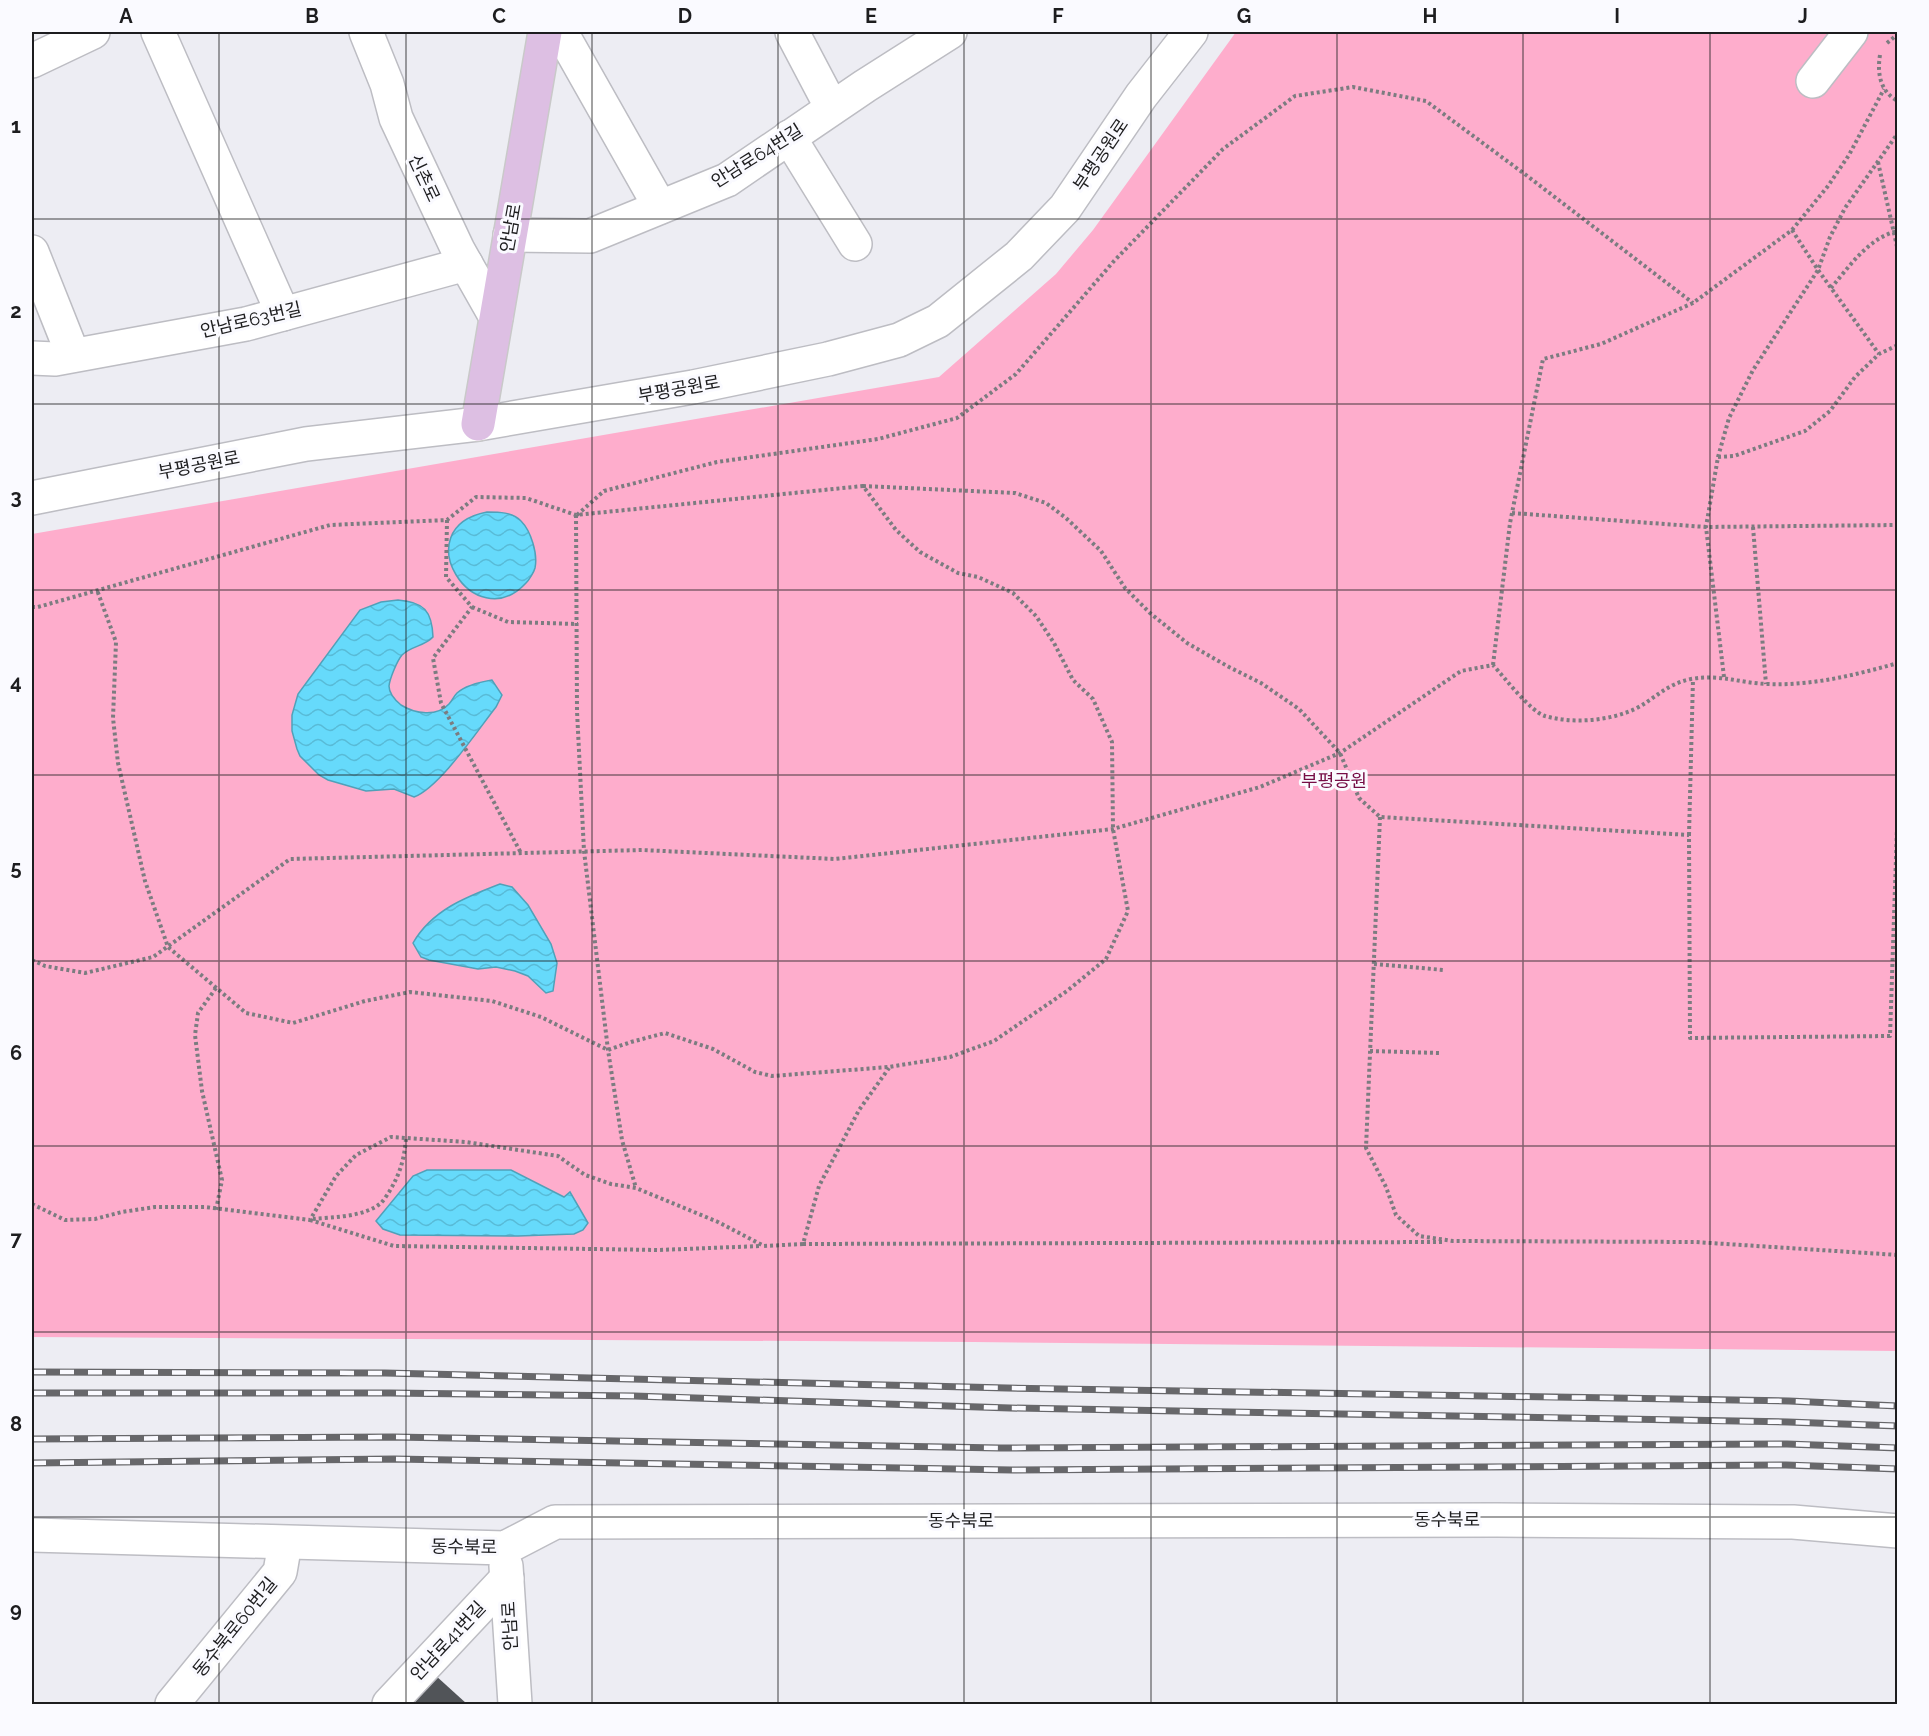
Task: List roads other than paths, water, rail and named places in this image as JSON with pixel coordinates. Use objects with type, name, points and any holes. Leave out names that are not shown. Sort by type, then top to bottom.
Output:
[{"type":"main road","name":"안남로","points":[[478,424],[545,32]]},
{"type":"street","points":[[32,61],[93,32]]},
{"type":"street","points":[[158,32],[283,314]]},
{"type":"street","name":"신촌로","points":[[366,32],[387,84],[396,118],[466,264],[496,317]]},
{"type":"street","points":[[561,32],[660,207]]},
{"type":"street","points":[[792,32],[832,108]]},
{"type":"street","name":"안남로64번길","points":[[510,235],[590,236],[726,180],[950,32]]},
{"type":"street","name":"부평공원로","points":[[32,498],[306,444],[478,424],[693,387],[828,359],[899,340],[938,321],[1019,256],[1065,208],[1141,96],[1191,32]]},
{"type":"street","points":[[1813,81],[1851,32]]},
{"type":"street","points":[[789,137],[855,244]]},
{"type":"street","points":[[32,252],[73,355]]},
{"type":"street","name":"안남로63번길","points":[[32,358],[55,358],[246,324],[466,264]]},
{"type":"street","name":"동수북로","points":[[32,1535],[285,1543],[506,1563],[555,1522],[1485,1520],[1793,1522],[1898,1532]]},
{"type":"street","name":"동수북로60번길","points":[[172,1704],[280,1572],[285,1543]]},
{"type":"street","name":"안남로41번길","points":[[389,1704],[506,1563]]},
{"type":"street","name":"안남로","points":[[506,1563],[515,1704]]},
{"type":"water","points":[[487,512],[505,513],[518,518],[525,525],[535,550],[536,562],[531,576],[526,583],[506,597],[486,598],[469,589],[456,575],[449,556],[451,538],[463,522]]},
{"type":"water","points":[[398,600],[414,603],[425,610],[431,621],[433,637],[406,652],[398,661],[389,689],[399,703],[419,712],[438,711],[449,704],[457,693],[465,688],[492,680],[502,695],[496,707],[446,770],[435,782],[414,797],[394,789],[366,791],[328,780],[319,775],[300,756],[292,731],[292,715],[298,694],[360,610],[381,602]]},
{"type":"water","points":[[500,884],[512,887],[528,905],[551,944],[557,963],[553,991],[546,993],[528,976],[515,971],[496,967],[478,969],[429,960],[421,957],[413,943],[440,913],[475,894]]},
{"type":"water","points":[[427,1170],[511,1170],[564,1197],[570,1192],[588,1223],[583,1230],[574,1234],[518,1236],[400,1235],[383,1229],[376,1221],[413,1176]]},
{"type":"railway","points":[[32,1372],[385,1373],[1007,1388],[1789,1401],[1898,1406]]},
{"type":"railway","points":[[32,1393],[634,1396],[1010,1408],[1898,1426]]},
{"type":"railway","points":[[32,1439],[393,1437],[1000,1448],[1787,1444],[1898,1448]]},
{"type":"railway","points":[[32,1463],[394,1459],[1012,1470],[1786,1465],[1898,1469]]},
{"type":"park label","name":"부평공원","points":[[1334,781]]}]
